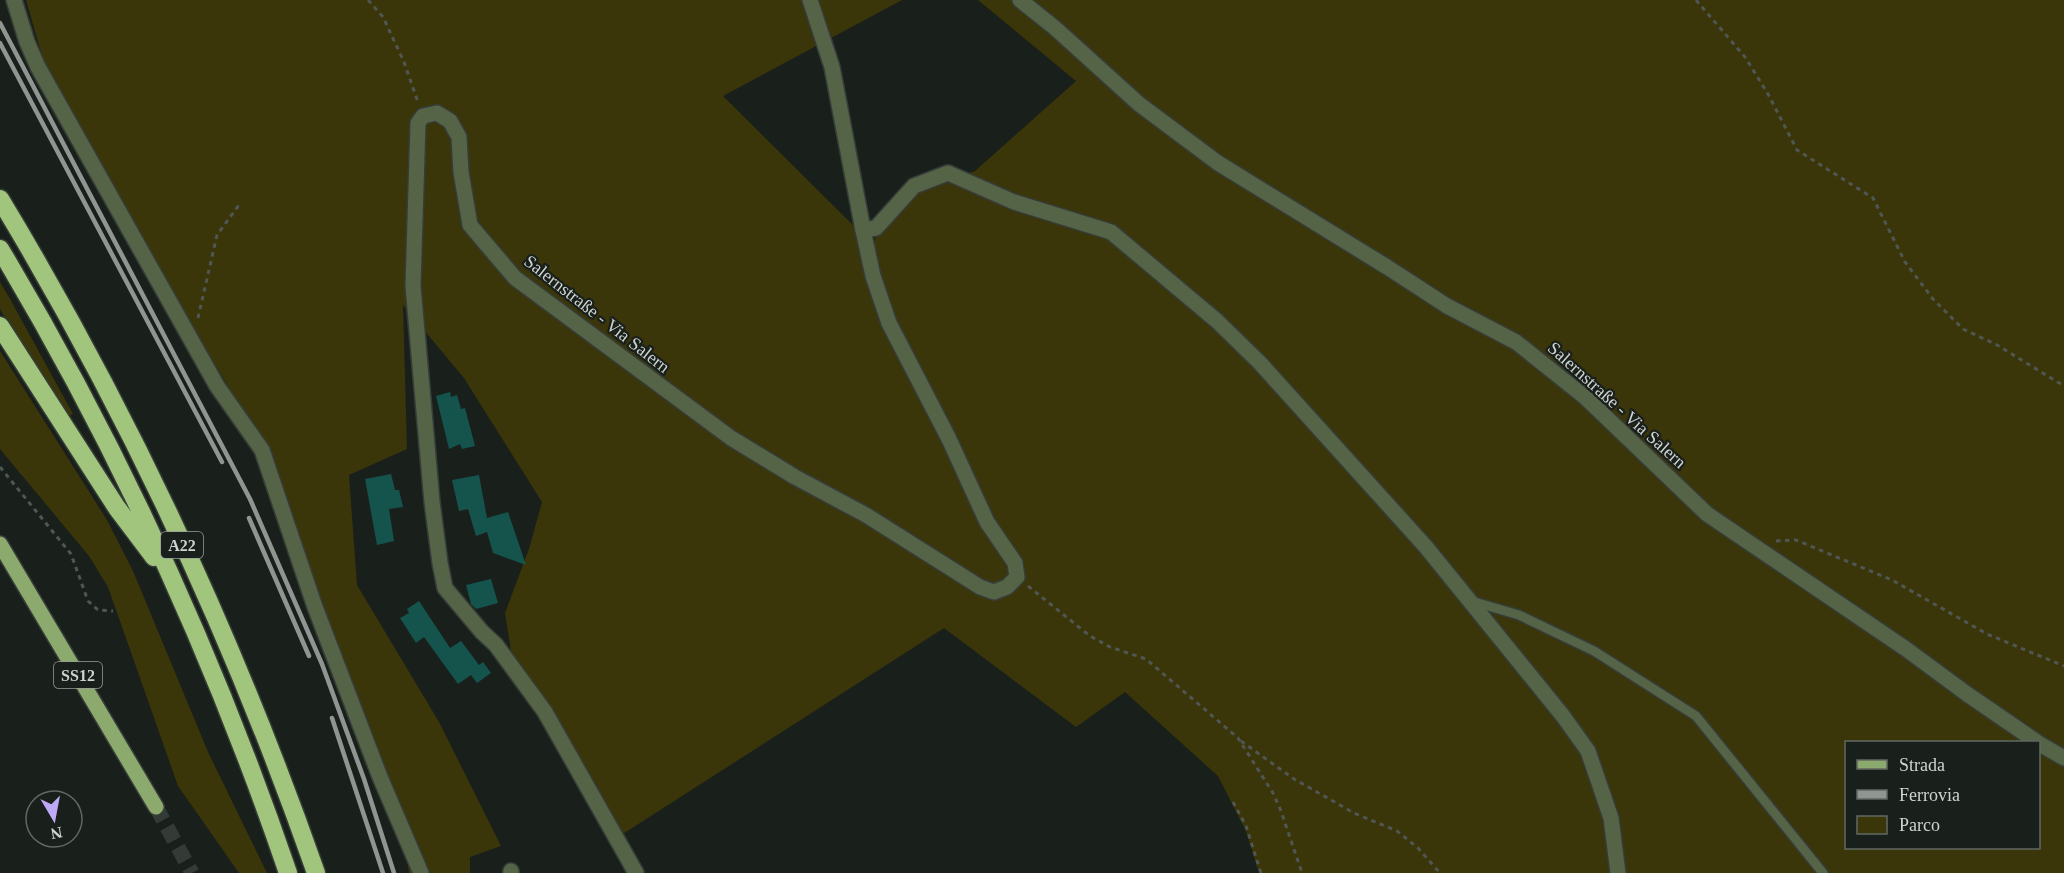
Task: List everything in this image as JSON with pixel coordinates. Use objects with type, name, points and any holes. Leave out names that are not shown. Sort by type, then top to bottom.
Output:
[{"type":"highway","name":"A22","points":[[0,199],[79,338],[163,502],[257,718],[316,873]]},
{"type":"highway","name":"A22","points":[[0,249],[76,383],[175,584],[233,722],[288,873]]},
{"type":"highway","points":[[0,326],[117,508],[175,584]]},
{"type":"main road","name":"SS12","points":[[0,544],[156,807]]},
{"type":"street","points":[[14,0],[27,42],[38,66],[193,344],[228,403],[262,450],[315,606],[380,777],[421,873]]},
{"type":"street","points":[[810,0],[832,67],[873,276],[889,323],[949,439],[987,522],[1015,562],[1017,577]]},
{"type":"street","name":"Salernstraße - Via Salern","points":[[1020,0],[1055,28],[1139,104],[1218,162],[1447,306],[1516,342],[1586,398],[1707,514],[1906,649],[2035,741]]},
{"type":"street","name":"Salernstraße - Via Salern","points":[[423,116],[437,113],[450,121],[459,137],[461,172],[470,225],[515,278],[731,438],[758,455],[866,515],[980,587],[994,592],[1007,587],[1017,577]]},
{"type":"street","points":[[423,116],[418,123],[413,286],[432,502],[440,563],[446,588],[482,632],[496,645],[545,712],[636,873]]},
{"type":"street","points":[[863,230],[876,228],[914,186],[948,173],[1014,202],[1111,232],[1217,321],[1260,363],[1419,539],[1563,716],[1588,751],[1611,818],[1618,873]]},
{"type":"street","name":"Salernstraße - Via Salern","points":[[2040,744],[2064,758]]},
{"type":"lane","points":[[1470,601],[1519,615],[1594,651],[1696,716],[1824,873]]},
{"type":"path","points":[[368,0],[383,17],[404,62],[423,116]]},
{"type":"path","points":[[1696,0],[1745,57],[1768,94],[1797,150],[1873,198],[1905,262],[1933,299],[1963,329],[1997,345],[2064,386]]},
{"type":"path","points":[[193,344],[201,299],[217,235],[239,205]]},
{"type":"path","points":[[0,467],[71,554],[88,601],[98,610],[113,611]]},
{"type":"path","points":[[1750,543],[1796,540],[1892,580],[1987,634],[2064,666]]},
{"type":"path","points":[[1017,577],[1090,636],[1110,647],[1146,659],[1238,738],[1294,779],[1354,813],[1397,831],[1418,848],[1440,873]]},
{"type":"path","points":[[1238,738],[1273,793],[1302,873]]},
{"type":"path","points":[[1233,802],[1246,826],[1261,873]]},
{"type":"green space","points":[[26,0],[902,0],[723,96],[873,245],[880,224],[912,193],[975,171],[1076,81],[978,0],[2064,0],[2064,873],[1259,873],[1246,831],[1218,776],[1125,692],[1076,727],[944,628],[615,839],[514,670],[505,613],[529,549],[542,502],[464,378],[403,305],[407,449],[349,475],[357,585],[439,722],[501,846],[470,857],[470,873],[409,873],[402,819],[312,589],[269,453],[184,314],[51,87]]},
{"type":"green space","points":[[0,282],[73,414],[69,416],[33,366],[0,309]]},
{"type":"green space","points":[[0,351],[107,520],[133,571],[208,752],[267,873],[239,873],[178,786],[108,587],[89,556],[0,449]]},
{"type":"building","points":[[450,392],[451,397],[457,395],[461,409],[465,408],[475,446],[462,449],[460,444],[449,449],[436,396]]},
{"type":"building","points":[[391,474],[395,490],[399,490],[403,507],[389,509],[394,541],[377,545],[365,479]]},
{"type":"building","points":[[479,475],[487,518],[508,512],[526,565],[493,553],[487,532],[476,536],[468,509],[459,511],[452,480]]},
{"type":"building","points":[[491,579],[498,603],[476,609],[471,604],[466,585]]},
{"type":"building","points":[[419,601],[450,648],[461,641],[479,665],[483,662],[491,673],[477,683],[471,675],[458,684],[424,637],[416,643],[400,618],[409,613],[407,609]]},
{"type":"tunnel","points":[[156,807],[192,873]]},
{"type":"railway","points":[[0,23],[250,499],[322,664],[364,779],[394,873]]},
{"type":"railway","points":[[0,43],[222,462]]},
{"type":"railway","points":[[249,518],[309,656]]},
{"type":"railway","points":[[332,718],[383,873]]}]
